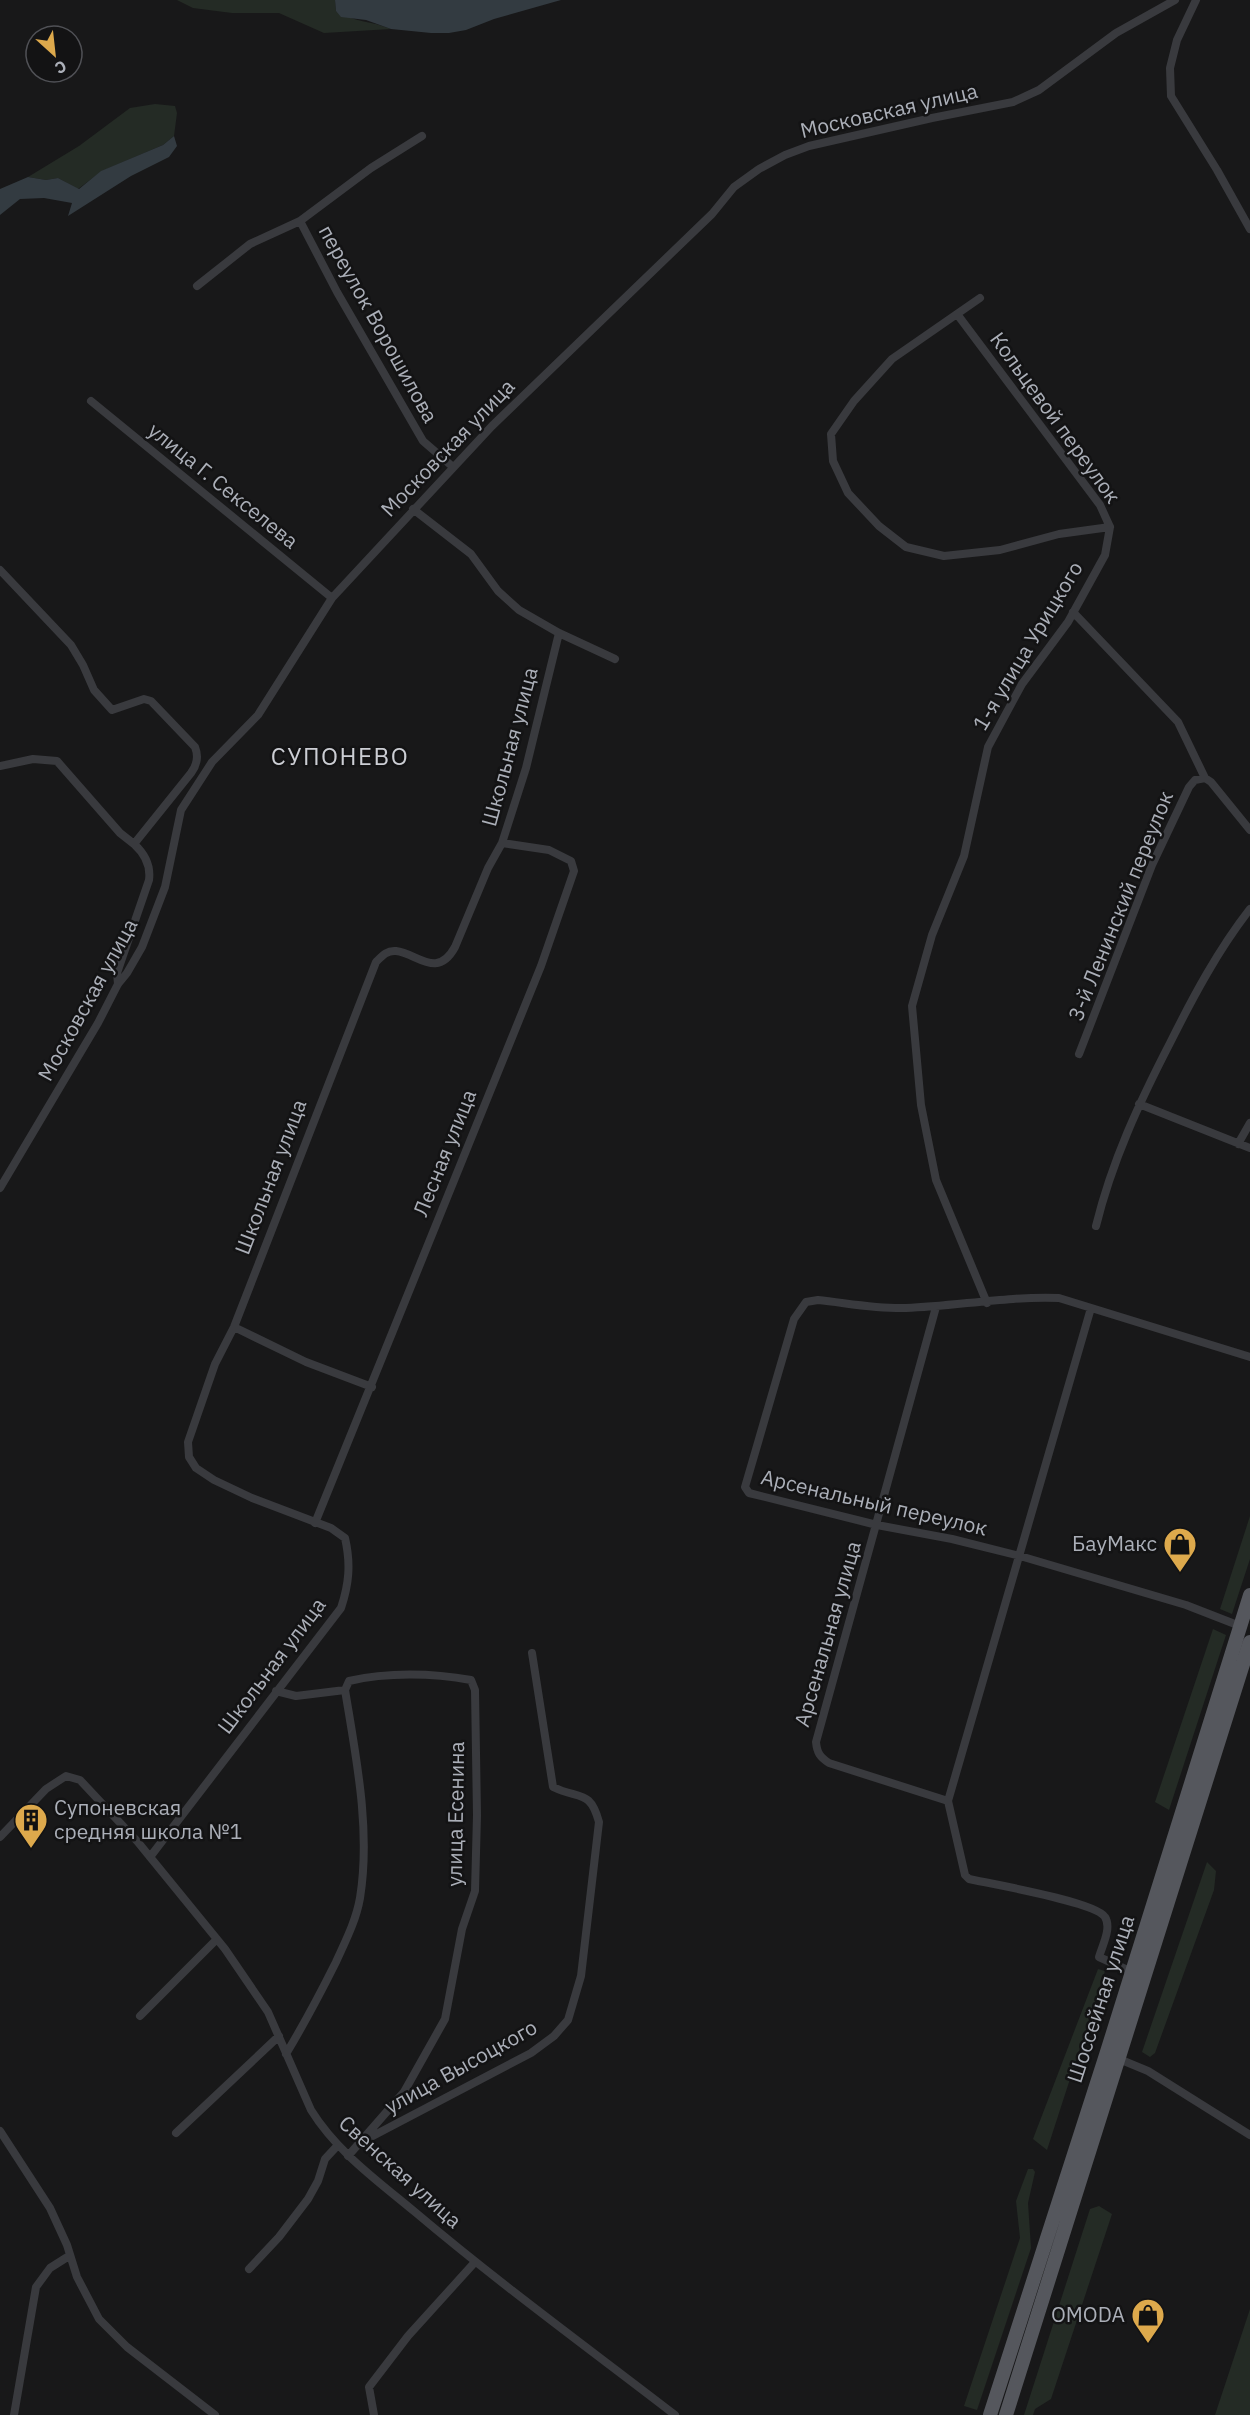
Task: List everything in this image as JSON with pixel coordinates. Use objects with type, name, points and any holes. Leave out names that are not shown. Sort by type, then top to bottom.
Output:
[{"type":"main road","name":"Шоссейная улица","points":[[990,2415],[1250,1595]]},
{"type":"main road","name":"Шоссейная улица","points":[[1006,2415],[1250,1642]]},
{"type":"street","name":"Московская улица","points":[[0,1188],[92,1034],[118,984],[128,973],[142,947],[165,887],[181,810],[212,762],[258,715],[332,598],[500,418],[712,214],[734,187],[759,169],[785,155],[809,146],[1013,102],[1046,86],[1116,33],[1175,0]]},
{"type":"street","points":[[1196,0],[1177,40],[1170,68],[1171,96],[1218,170],[1250,230]]},
{"type":"street","points":[[197,286],[250,244],[300,221],[371,168],[422,136]]},
{"type":"street","name":"переулок Ворошилова","points":[[300,221],[337,292],[423,441],[453,467]]},
{"type":"street","name":"Кольцевой переулок","points":[[957,314],[1100,505],[1110,527],[1059,534],[1000,550],[944,556],[906,547],[879,526],[848,493],[833,461],[831,434],[854,401],[892,359],[980,298]]},
{"type":"street","name":"улица Г. Секселева","points":[[91,401],[332,598]]},
{"type":"street","points":[[413,509],[471,554],[498,591],[519,610],[559,633],[615,659]]},
{"type":"street","name":"1-я улица Урицкого","points":[[987,1302],[936,1180],[921,1104],[912,1006],[932,935],[964,856],[988,747],[1022,684],[1073,612],[1105,555],[1110,527]]},
{"type":"street","points":[[0,570],[71,645],[94,690],[112,710],[144,699],[151,701],[195,747],[197,761],[191,774],[134,844]]},
{"type":"street","points":[[1073,612],[1178,722],[1205,778],[1211,782],[1250,830]]},
{"type":"street","name":"Школьная улица","points":[[150,1857],[341,1608],[349,1586],[350,1557],[345,1538],[331,1528],[214,1480],[196,1468],[189,1457],[188,1442],[215,1364],[234,1327],[376,962],[384,953],[397,951],[424,963],[435,963],[451,954],[488,867],[502,843],[526,768],[559,633]]},
{"type":"street","points":[[0,766],[33,759],[57,761],[147,860],[151,871],[149,880],[117,973],[118,984]]},
{"type":"street","name":"3-й Ленинский переулок","points":[[1079,1054],[1152,865],[1189,787],[1195,780],[1205,778]]},
{"type":"street","name":"Лесная улица","points":[[315,1523],[372,1388],[396,1321],[541,966],[574,871],[571,861],[549,850],[502,843]]},
{"type":"street","points":[[1096,1226],[1113,1164],[1138,1104],[1230,934],[1250,909]]},
{"type":"street","points":[[1138,1104],[1250,1148]]},
{"type":"street","points":[[1238,1144],[1250,1123]]},
{"type":"street","name":"Арсенальный переулок","points":[[1240,1626],[1186,1605],[1020,1556],[952,1539],[877,1525],[749,1492],[745,1487],[794,1319],[806,1302],[818,1300],[902,1308],[936,1307],[1034,1297],[1059,1298],[1250,1357]]},
{"type":"street","name":"Арсенальная улица","points":[[936,1307],[816,1742],[817,1752],[822,1759],[830,1763],[948,1801]]},
{"type":"street","points":[[1091,1308],[948,1801],[965,1875],[969,1879],[1072,1901],[1096,1909],[1108,1923],[1099,1957],[1132,1972]]},
{"type":"street","points":[[234,1327],[306,1362],[372,1388]]},
{"type":"street","name":"улица Высоцкого","points":[[362,2142],[531,2053],[554,2036],[568,2020],[581,1976],[599,1822],[594,1805],[585,1797],[565,1793],[553,1787],[532,1653]]},
{"type":"street","name":"улица Есенина","points":[[345,1690],[349,1681],[367,1677],[423,1676],[471,1680],[475,1690],[477,1815],[475,1891],[462,1929],[445,2019],[404,2092],[348,2156]]},
{"type":"street","points":[[276,1691],[296,1696],[345,1690],[358,1772],[363,1847],[360,1898],[346,1941],[312,2011],[286,2054]]},
{"type":"street","name":"Свенская улица","points":[[0,1837],[45,1789],[66,1776],[80,1780],[150,1857],[217,1940],[268,2012],[311,2110],[348,2156],[475,2262],[675,2415]]},
{"type":"street","points":[[141,2016],[217,1940]]},
{"type":"street","points":[[176,2133],[279,2036]]},
{"type":"street","points":[[1119,2059],[1148,2071],[1250,2135]]},
{"type":"street","points":[[0,2131],[50,2208],[67,2245],[69,2256],[99,2319],[128,2347],[214,2415]]},
{"type":"street","points":[[249,2269],[279,2237],[308,2199],[318,2181],[325,2159],[338,2145]]},
{"type":"street","points":[[14,2415],[36,2286],[50,2268],[69,2256]]},
{"type":"street","points":[[374,2415],[369,2387],[408,2336],[475,2262]]},
{"type":"shaded area","points":[[177,0],[335,0],[336,11],[342,15],[391,29],[324,33],[279,13],[232,13],[193,8]]},
{"type":"shaded area","points":[[335,0],[561,0],[494,19],[466,30],[431,33],[391,29],[366,20],[341,17],[336,11]]},
{"type":"shaded area","points":[[155,104],[175,106],[177,113],[174,136],[163,145],[102,171],[78,189],[58,178],[46,180],[28,177],[79,146],[130,108]]},
{"type":"shaded area","points":[[174,136],[177,146],[169,157],[131,176],[68,216],[72,203],[44,198],[20,199],[0,215],[0,189],[28,177],[46,180],[58,178],[79,189],[101,171],[163,145]]},
{"type":"shaded area","points":[[1250,1516],[1250,1559],[1232,1614],[1220,1609]]},
{"type":"shaded area","points":[[1213,1629],[1226,1635],[1169,1810],[1155,1802]]},
{"type":"shaded area","points":[[1207,1862],[1216,1871],[1214,1890],[1155,2053],[1150,2057],[1142,2052]]},
{"type":"shaded area","points":[[1098,1969],[1105,1971],[1047,2150],[1033,2139]]},
{"type":"shaded area","points":[[1028,2169],[1033,2169],[1035,2172],[1028,2203],[1031,2248],[977,2410],[964,2406],[1020,2238],[1016,2201]]},
{"type":"shaded area","points":[[1099,2206],[1112,2214],[1051,2399],[1035,2409],[1033,2415],[1024,2415],[1090,2209]]},
{"type":"shaded area","points":[[1250,2309],[1250,2415],[1215,2415]]},
{"type":"place","name":"БауМакс","points":[[1180,1573]]},
{"type":"place","name":"Супоневская средняя школа №1","points":[[31,1849]]},
{"type":"place","name":"OMODA","points":[[1148,2344]]},
{"type":"district","name":"СУПОНЕВО","points":[[340,757]]}]
